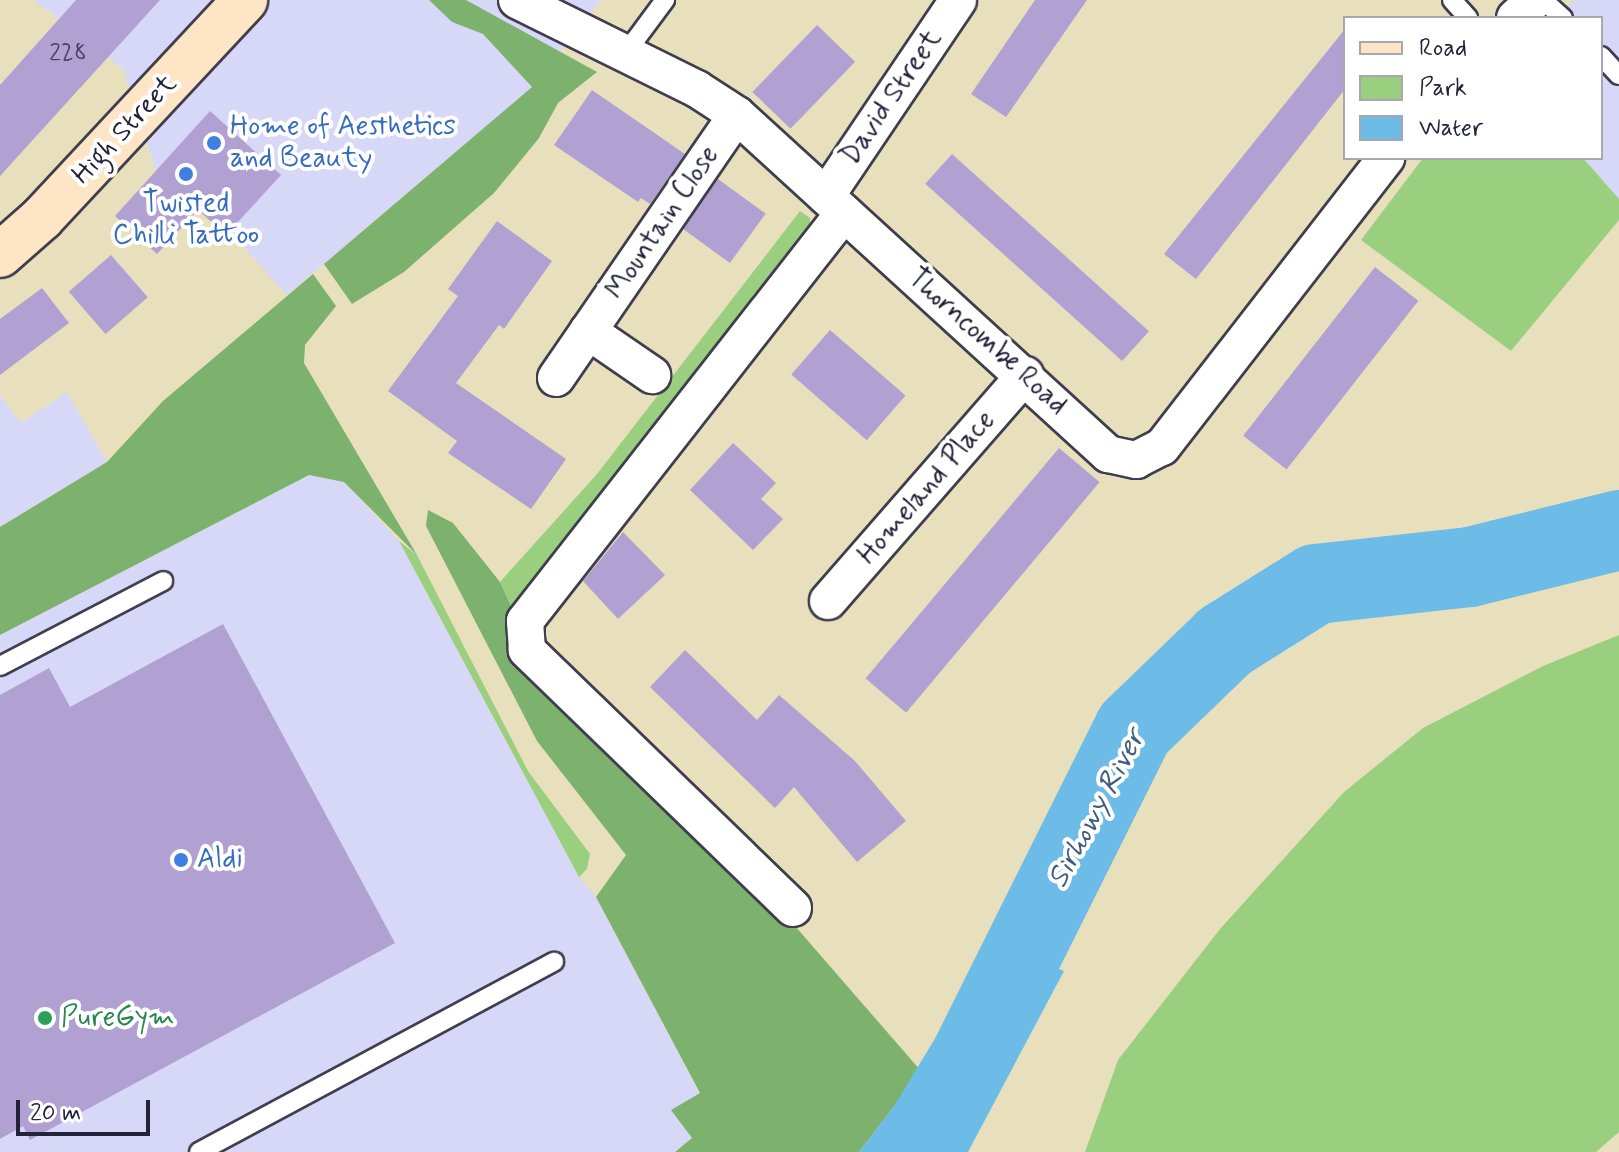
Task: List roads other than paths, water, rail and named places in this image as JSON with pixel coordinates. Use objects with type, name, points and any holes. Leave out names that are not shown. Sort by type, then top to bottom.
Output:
[{"type":"main road","name":"High Street","points":[[0,255],[53,207],[245,0]]},
{"type":"street","name":"Thorncombe Road","points":[[517,0],[632,56],[737,115],[1108,454],[1136,460],[1162,447],[1384,160]]},
{"type":"street","name":"David Street","points":[[793,908],[527,650],[525,621],[835,205],[958,0]]},
{"type":"street","points":[[1517,16],[1535,0]]},
{"type":"street","name":"Mountain Close","points":[[556,378],[737,115]]},
{"type":"street","name":"Mountain Close","points":[[588,331],[652,375]]},
{"type":"street","name":"Homeland Place","points":[[828,601],[1025,375]]},
{"type":"lane","points":[[632,56],[636,39],[665,0]]},
{"type":"lane","points":[[1452,0],[1466,16]]},
{"type":"lane","points":[[1543,0],[1561,16]]},
{"type":"lane","points":[[1603,58],[1619,75]]},
{"type":"lane","points":[[0,666],[163,581]]},
{"type":"lane","points":[[199,1152],[554,962]]},
{"type":"water","points":[[991,942],[1064,971],[968,1152],[859,1152],[921,1071]]},
{"type":"waterway","name":"Sirhowy River","points":[[913,1152],[970,1058],[1134,729],[1225,641],[1316,584],[1470,567],[1619,530]]},
{"type":"place","name":"Home of Aesthetics and Beauty","points":[[214,143]]},
{"type":"place","name":"Twisted Chilli Tattoo","points":[[186,174]]},
{"type":"place","name":"Aldi","points":[[181,860]]},
{"type":"place","name":"PureGym","points":[[45,1018]]}]
